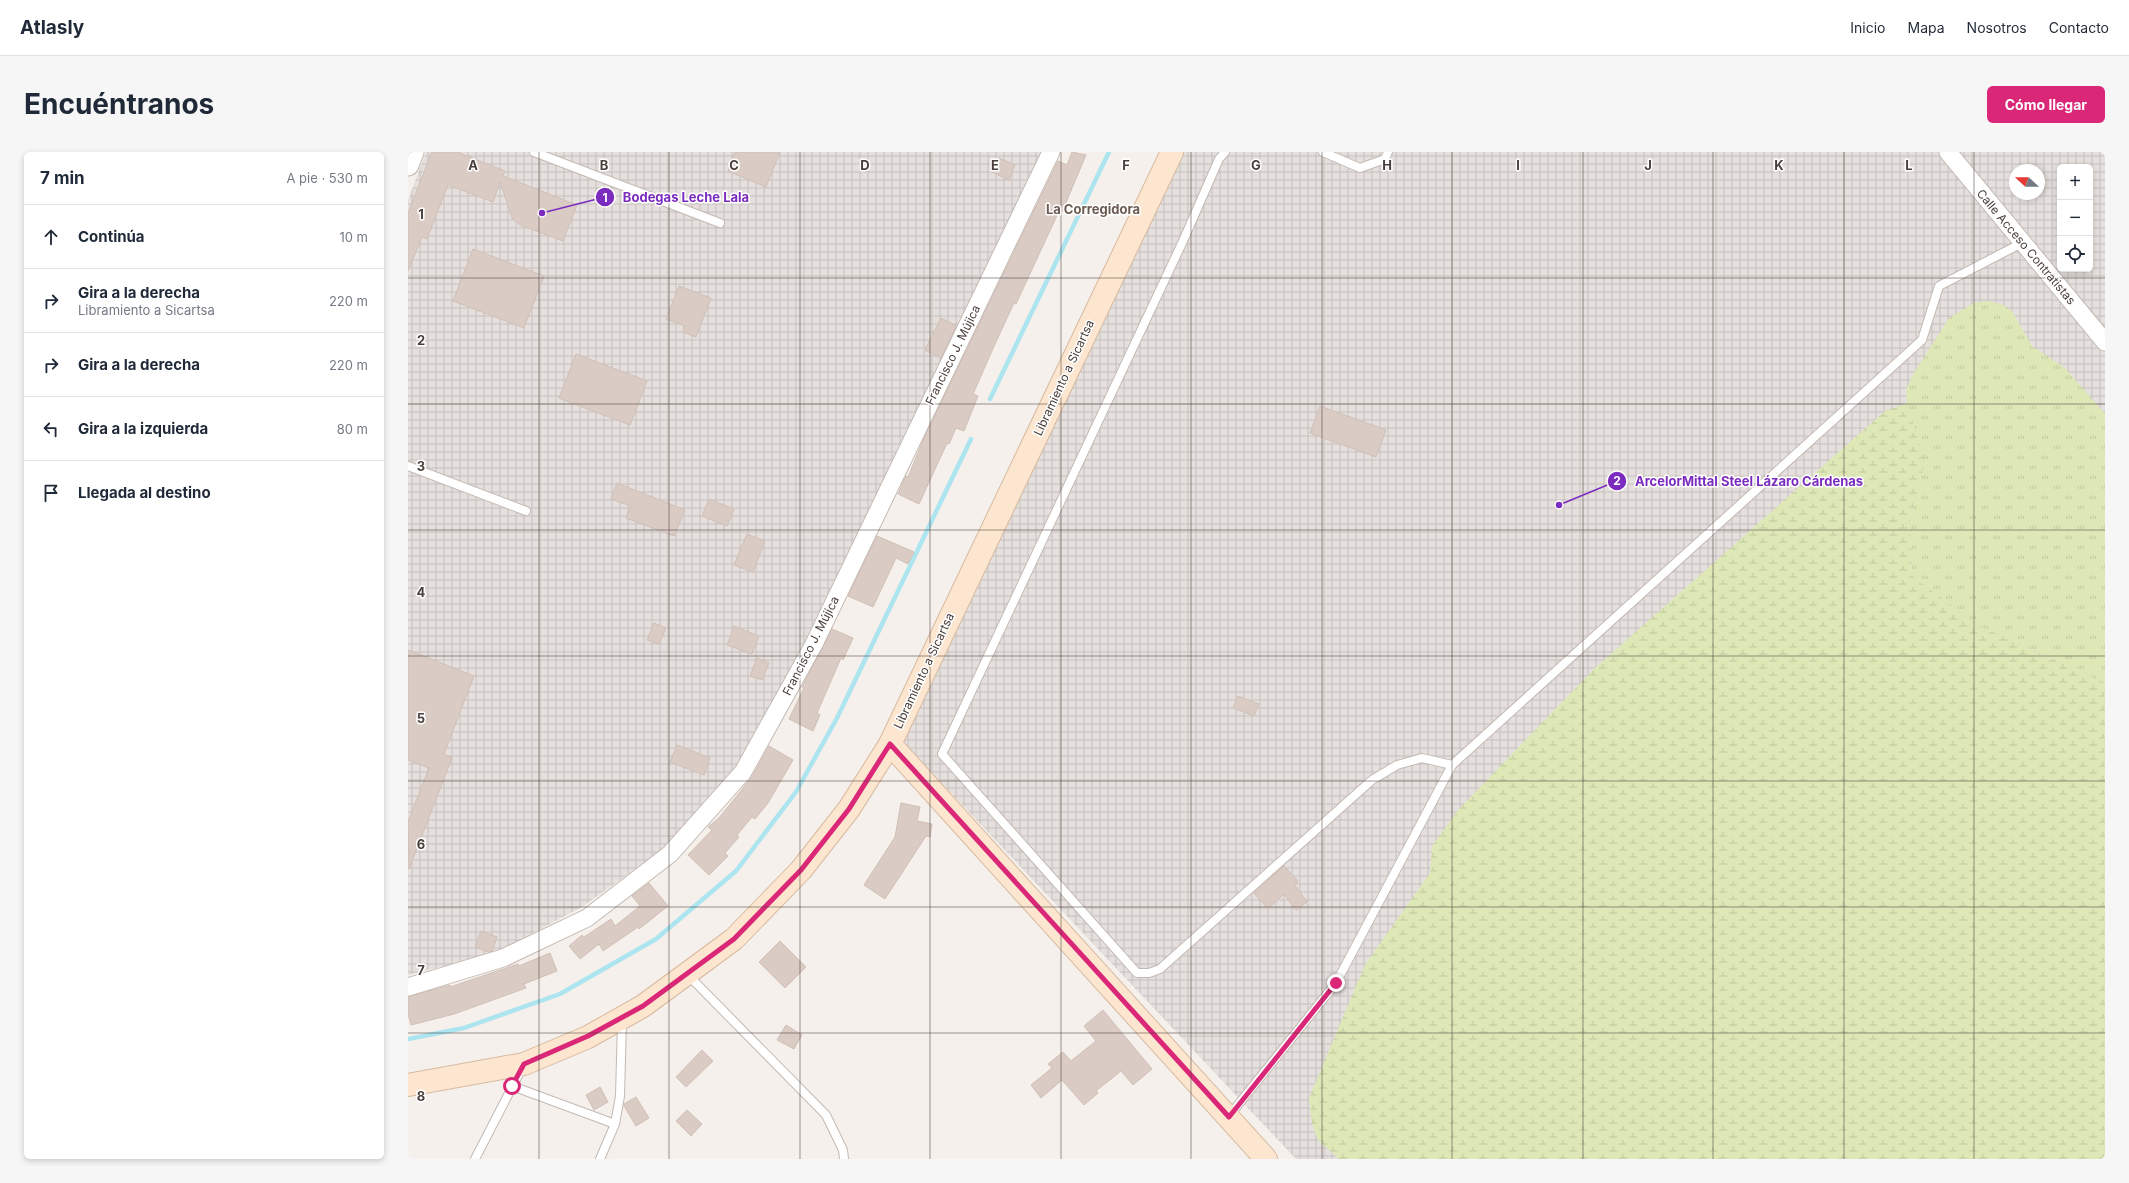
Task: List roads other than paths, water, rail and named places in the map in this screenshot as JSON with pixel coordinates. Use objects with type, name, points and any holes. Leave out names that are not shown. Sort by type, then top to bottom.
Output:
[{"type":"main road","name":"Libramiento a Sicartsa","points":[[408,1085],[524,1064],[588,1036],[643,1006],[734,939],[801,870],[849,809],[890,744],[1172,152]]},
{"type":"main road","points":[[890,744],[1266,1159]]},
{"type":"street","points":[[408,165],[413,152]]},
{"type":"street","name":"Francisco J. Mújica","points":[[408,987],[503,958],[587,918],[670,854],[743,772],[814,644],[1051,152]]},
{"type":"street","name":"Calle Acceso Contratistas","points":[[1948,152],[2105,342]]},
{"type":"lane","points":[[534,152],[720,224]]},
{"type":"lane","points":[[1225,152],[1219,160],[1183,242],[942,754],[1137,973],[1149,973],[1160,969],[1372,780],[1397,765],[1422,758],[1452,765]]},
{"type":"lane","points":[[1323,152],[1360,168],[1385,158],[1388,152]]},
{"type":"lane","points":[[1229,1117],[1336,983],[1452,765],[1922,340],[1939,286],[2022,243]]},
{"type":"lane","points":[[408,466],[526,511]]},
{"type":"lane","points":[[687,974],[826,1115],[843,1150],[844,1159]]},
{"type":"lane","points":[[600,1159],[615,1124],[620,1096],[622,1017]]},
{"type":"lane","points":[[475,1159],[524,1064]]},
{"type":"lane","points":[[512,1086],[615,1124]]},
{"type":"waterway","points":[[990,399],[1109,152]]},
{"type":"waterway","points":[[408,1039],[464,1028],[560,994],[656,939],[736,871],[796,792],[837,718],[971,439]]},
{"type":"place","name":"Bodegas Leche Lala","points":[[542,213]]},
{"type":"place","name":"ArcelorMittal Steel Lázaro Cárdenas","points":[[1559,505]]},
{"type":"district","name":"La Corregidora","points":[[1093,209]]}]
